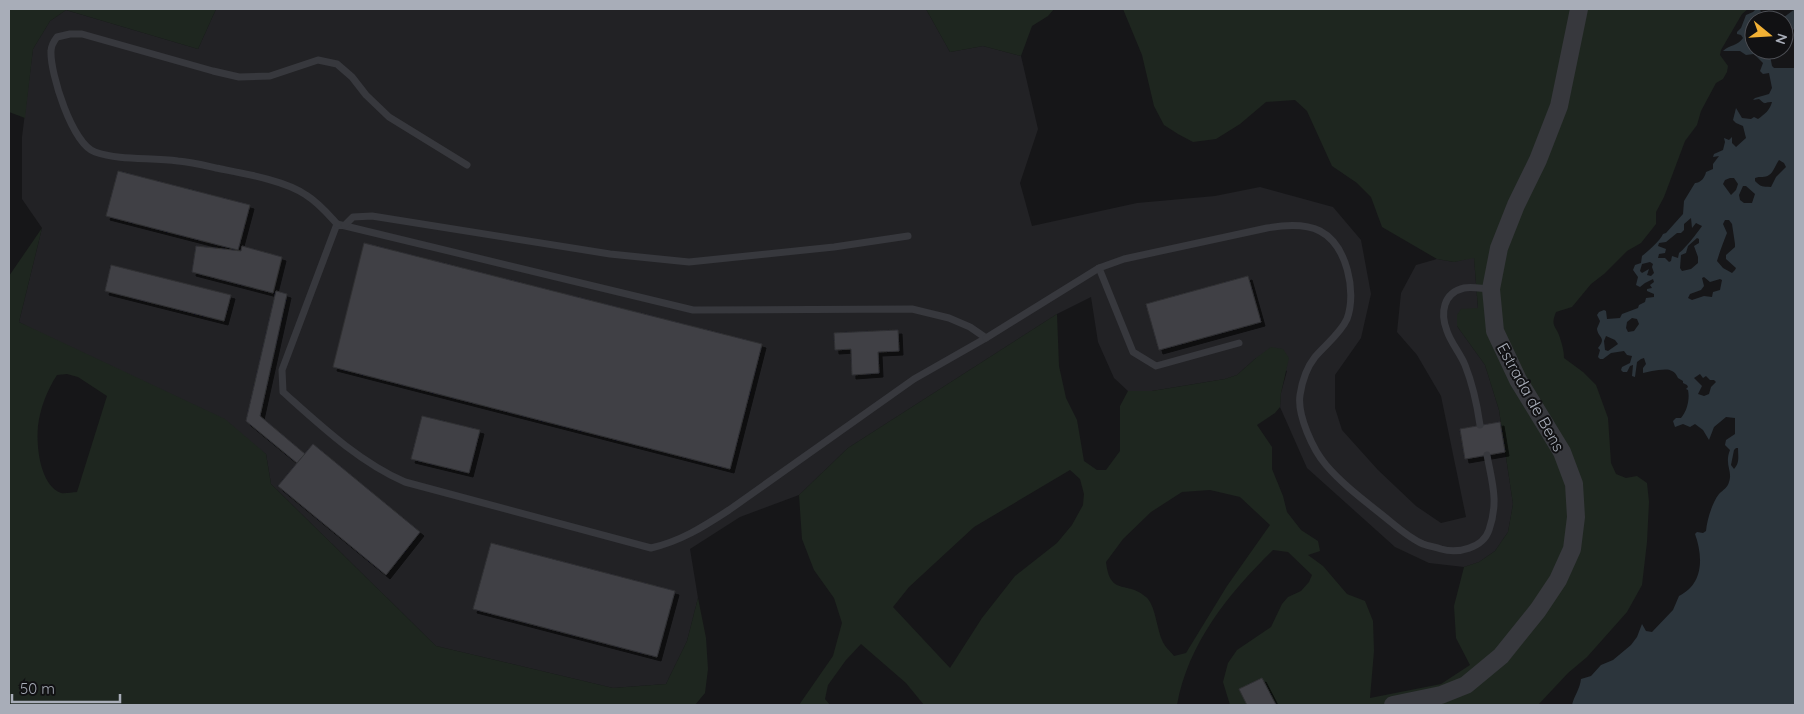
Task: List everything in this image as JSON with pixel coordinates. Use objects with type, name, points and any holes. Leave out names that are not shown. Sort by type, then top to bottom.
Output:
[{"type":"street","name":"Estrada de Bens","points":[[1393,705],[1441,695],[1466,685],[1501,656],[1538,610],[1553,587],[1572,549],[1576,517],[1574,484],[1562,452],[1518,380],[1495,330],[1491,290],[1499,248],[1516,205],[1538,160],[1559,106],[1579,9]]},
{"type":"lane","points":[[467,165],[390,117],[366,95],[352,76],[337,64],[318,60],[270,76],[239,77],[82,34],[56,37],[51,48],[51,64],[59,92],[73,128],[80,140],[93,152],[179,161],[273,181],[305,194],[322,207],[337,224],[693,310],[912,309],[949,318],[970,327],[986,338]]},
{"type":"lane","points":[[345,226],[353,217],[372,216],[610,254],[689,262],[834,247],[908,236]]},
{"type":"lane","points":[[337,224],[282,370],[283,392],[315,421],[387,475],[405,482],[651,548],[672,543],[699,530],[914,380],[1099,268],[1124,259],[1284,225],[1304,226],[1320,231],[1334,243],[1345,261],[1349,277],[1351,300],[1346,319],[1338,334],[1314,358],[1304,376],[1299,397],[1303,422],[1311,440],[1326,464],[1361,498],[1410,536],[1424,544],[1447,550],[1464,550],[1478,543],[1488,533],[1495,514],[1495,497],[1486,455]]},
{"type":"lane","points":[[1099,268],[1133,352],[1156,366],[1239,343]]},
{"type":"lane","points":[[1480,425],[1475,394],[1465,364],[1447,332],[1444,303],[1453,292],[1465,288],[1491,290]]},
{"type":"shaded area","points":[[9,9],[216,9],[198,49],[66,10],[50,21],[33,49],[25,118],[9,112]]},
{"type":"shaded area","points":[[216,9],[926,9],[950,52],[983,46],[1021,56],[1038,129],[1020,183],[1032,226],[1137,203],[1215,196],[1260,187],[1333,207],[1361,240],[1371,294],[1361,338],[1335,375],[1335,408],[1342,430],[1378,470],[1416,506],[1441,523],[1466,517],[1441,396],[1417,355],[1397,332],[1401,293],[1416,265],[1437,259],[1454,262],[1474,257],[1478,309],[1457,326],[1485,365],[1499,410],[1513,504],[1508,532],[1495,551],[1479,562],[1464,567],[1429,563],[1395,547],[1307,468],[1280,407],[1281,393],[1287,371],[1256,358],[1237,375],[1225,379],[1152,391],[1128,391],[1114,378],[1098,342],[1091,297],[1057,314],[848,448],[799,495],[740,517],[690,549],[698,598],[687,641],[666,684],[613,688],[436,646],[271,484],[266,454],[19,322],[42,228],[22,199],[22,137],[33,49],[50,21],[66,10],[198,49]]},
{"type":"shaded area","points":[[926,9],[1054,9],[1048,16],[1032,26],[1021,56],[983,46],[950,52]]},
{"type":"shaded area","points":[[1123,9],[1748,9],[1744,10],[1721,50],[1720,55],[1728,66],[1727,72],[1723,79],[1716,83],[1701,111],[1697,125],[1685,141],[1664,197],[1656,212],[1656,224],[1641,243],[1627,251],[1591,284],[1572,307],[1556,312],[1554,317],[1554,326],[1561,343],[1564,358],[1583,372],[1596,385],[1608,418],[1611,463],[1616,474],[1626,478],[1637,476],[1647,483],[1649,502],[1642,585],[1627,612],[1587,657],[1568,673],[1538,705],[1230,705],[1223,682],[1228,663],[1237,650],[1271,627],[1282,604],[1288,597],[1301,591],[1312,575],[1288,552],[1273,550],[1241,584],[1213,620],[1190,661],[1182,682],[1177,705],[924,705],[906,683],[861,644],[846,660],[828,685],[825,699],[830,705],[799,705],[833,656],[842,623],[834,598],[814,570],[802,539],[799,495],[848,448],[1057,314],[1059,366],[1066,398],[1077,420],[1084,461],[1097,470],[1106,470],[1120,451],[1120,406],[1128,391],[1152,391],[1225,379],[1237,375],[1271,347],[1283,349],[1289,358],[1281,393],[1280,407],[1275,413],[1257,425],[1272,447],[1272,469],[1287,512],[1301,530],[1318,541],[1320,551],[1308,555],[1323,566],[1347,594],[1365,601],[1373,621],[1374,651],[1370,698],[1441,684],[1470,665],[1456,638],[1454,606],[1464,567],[1479,562],[1495,551],[1508,532],[1513,504],[1499,410],[1485,365],[1457,326],[1457,315],[1461,309],[1478,308],[1474,258],[1454,262],[1437,259],[1382,227],[1371,197],[1357,183],[1332,166],[1307,111],[1295,100],[1266,102],[1240,124],[1216,139],[1193,142],[1164,125],[1154,106],[1142,55]],"holes":[[[1070,470],[1080,479],[1084,494],[1083,505],[1072,525],[1057,543],[1015,576],[982,618],[950,668],[893,607],[909,587],[974,527]],[[1210,490],[1240,497],[1270,525],[1227,586],[1186,653],[1174,656],[1163,642],[1149,600],[1139,592],[1115,584],[1108,573],[1106,562],[1123,539],[1151,512],[1182,492]]]},
{"type":"shaded area","points":[[1795,9],[1794,29],[1794,10]]},
{"type":"shaded area","points":[[1744,20],[1744,54],[1740,51],[1723,51],[1739,43],[1743,38],[1737,34]]},
{"type":"shaded area","points":[[1760,60],[1771,60],[1774,68],[1795,68],[1795,705],[1572,705],[1581,679],[1591,676],[1601,665],[1613,660],[1631,645],[1637,637],[1642,624],[1646,631],[1652,632],[1673,610],[1679,596],[1693,584],[1697,577],[1700,560],[1695,534],[1706,531],[1714,502],[1728,485],[1730,474],[1728,455],[1730,450],[1725,445],[1726,440],[1735,434],[1735,418],[1726,417],[1714,427],[1709,440],[1703,430],[1695,424],[1690,427],[1683,424],[1675,427],[1673,421],[1676,418],[1681,418],[1687,405],[1689,394],[1686,389],[1687,385],[1670,370],[1643,373],[1643,368],[1646,364],[1644,358],[1637,362],[1635,377],[1632,376],[1633,365],[1630,366],[1627,372],[1623,372],[1621,370],[1622,367],[1630,363],[1632,356],[1627,355],[1624,351],[1611,353],[1600,359],[1598,357],[1600,350],[1598,348],[1602,340],[1597,329],[1600,321],[1597,315],[1604,310],[1606,311],[1607,319],[1620,318],[1622,314],[1638,308],[1639,305],[1645,302],[1646,298],[1654,297],[1654,294],[1647,291],[1647,289],[1652,288],[1650,285],[1654,282],[1653,279],[1640,287],[1636,285],[1638,277],[1633,270],[1635,265],[1641,263],[1642,256],[1657,243],[1663,234],[1683,214],[1684,201],[1695,183],[1705,176],[1706,172],[1713,169],[1713,164],[1719,156],[1713,157],[1714,154],[1723,150],[1724,138],[1729,140],[1732,137],[1732,143],[1736,147],[1746,138],[1743,126],[1733,120],[1736,108],[1742,118],[1751,119],[1754,117],[1758,119],[1770,107],[1772,102],[1765,103],[1759,99],[1753,100],[1769,94],[1772,88],[1769,73],[1763,74],[1760,71],[1763,63]],"holes":[[[1779,160],[1786,167],[1776,177],[1771,187],[1761,186],[1755,181],[1755,178],[1770,174]],[[1730,178],[1734,178],[1738,184],[1736,190],[1731,195],[1723,184],[1725,180]],[[1743,186],[1746,186],[1755,194],[1752,203],[1744,203],[1740,200],[1739,195]],[[1691,218],[1692,228],[1696,223],[1702,226],[1679,253],[1678,258],[1672,256],[1669,262],[1665,258],[1658,258],[1659,254],[1665,253],[1666,249],[1658,246],[1659,243],[1666,242],[1677,233],[1681,233],[1684,230],[1684,224]],[[1725,220],[1729,220],[1732,224],[1735,247],[1726,255],[1726,259],[1736,268],[1732,273],[1723,268],[1717,261],[1727,233],[1723,224]],[[1697,238],[1699,239],[1699,243],[1694,246],[1698,263],[1691,269],[1682,271],[1680,268],[1681,255],[1686,253],[1688,246]],[[1650,262],[1653,264],[1654,273],[1651,276],[1647,275],[1649,269],[1642,273],[1640,271],[1642,264]],[[1704,277],[1710,282],[1722,280],[1720,290],[1713,292],[1712,297],[1704,296],[1692,300],[1688,298],[1690,294],[1701,290],[1704,286],[1702,278]],[[1632,318],[1637,319],[1639,324],[1634,331],[1628,332],[1626,328],[1627,322]],[[1606,336],[1615,340],[1618,344],[1608,351],[1605,350],[1604,341]],[[1700,374],[1703,378],[1706,376],[1716,382],[1711,387],[1709,394],[1704,396],[1698,394],[1702,386],[1694,378]],[[1738,448],[1736,467],[1734,469],[1731,465],[1734,450]]]},
{"type":"shaded area","points":[[42,228],[19,322],[225,419],[266,454],[271,484],[436,646],[613,688],[666,684],[687,641],[698,598],[706,638],[708,669],[705,693],[695,705],[9,705],[9,276]],"holes":[[[67,374],[78,377],[107,396],[77,492],[61,493],[54,489],[44,474],[39,454],[38,426],[44,400],[57,375]]]},
{"type":"building","points":[[118,171],[250,205],[238,250],[106,216]]},
{"type":"building","points":[[364,243],[762,344],[730,469],[333,367]]},
{"type":"building","points":[[196,246],[241,251],[242,246],[282,257],[273,293],[192,272]]},
{"type":"building","points":[[111,265],[231,295],[224,321],[105,291]]},
{"type":"building","points":[[1248,276],[1261,322],[1159,350],[1146,304]]},
{"type":"building","points":[[276,291],[287,294],[260,416],[305,454],[297,463],[246,421]]},
{"type":"building","points":[[898,330],[899,351],[878,352],[879,373],[852,375],[851,349],[835,350],[834,333]]},
{"type":"building","points":[[422,416],[480,430],[469,473],[411,459]]},
{"type":"building","points":[[1500,422],[1505,452],[1465,459],[1460,429]]},
{"type":"building","points":[[313,444],[420,532],[386,575],[278,486]]},
{"type":"building","points":[[491,543],[675,591],[657,657],[473,609]]},
{"type":"building","points":[[1262,678],[1276,705],[1247,705],[1239,689]]}]
